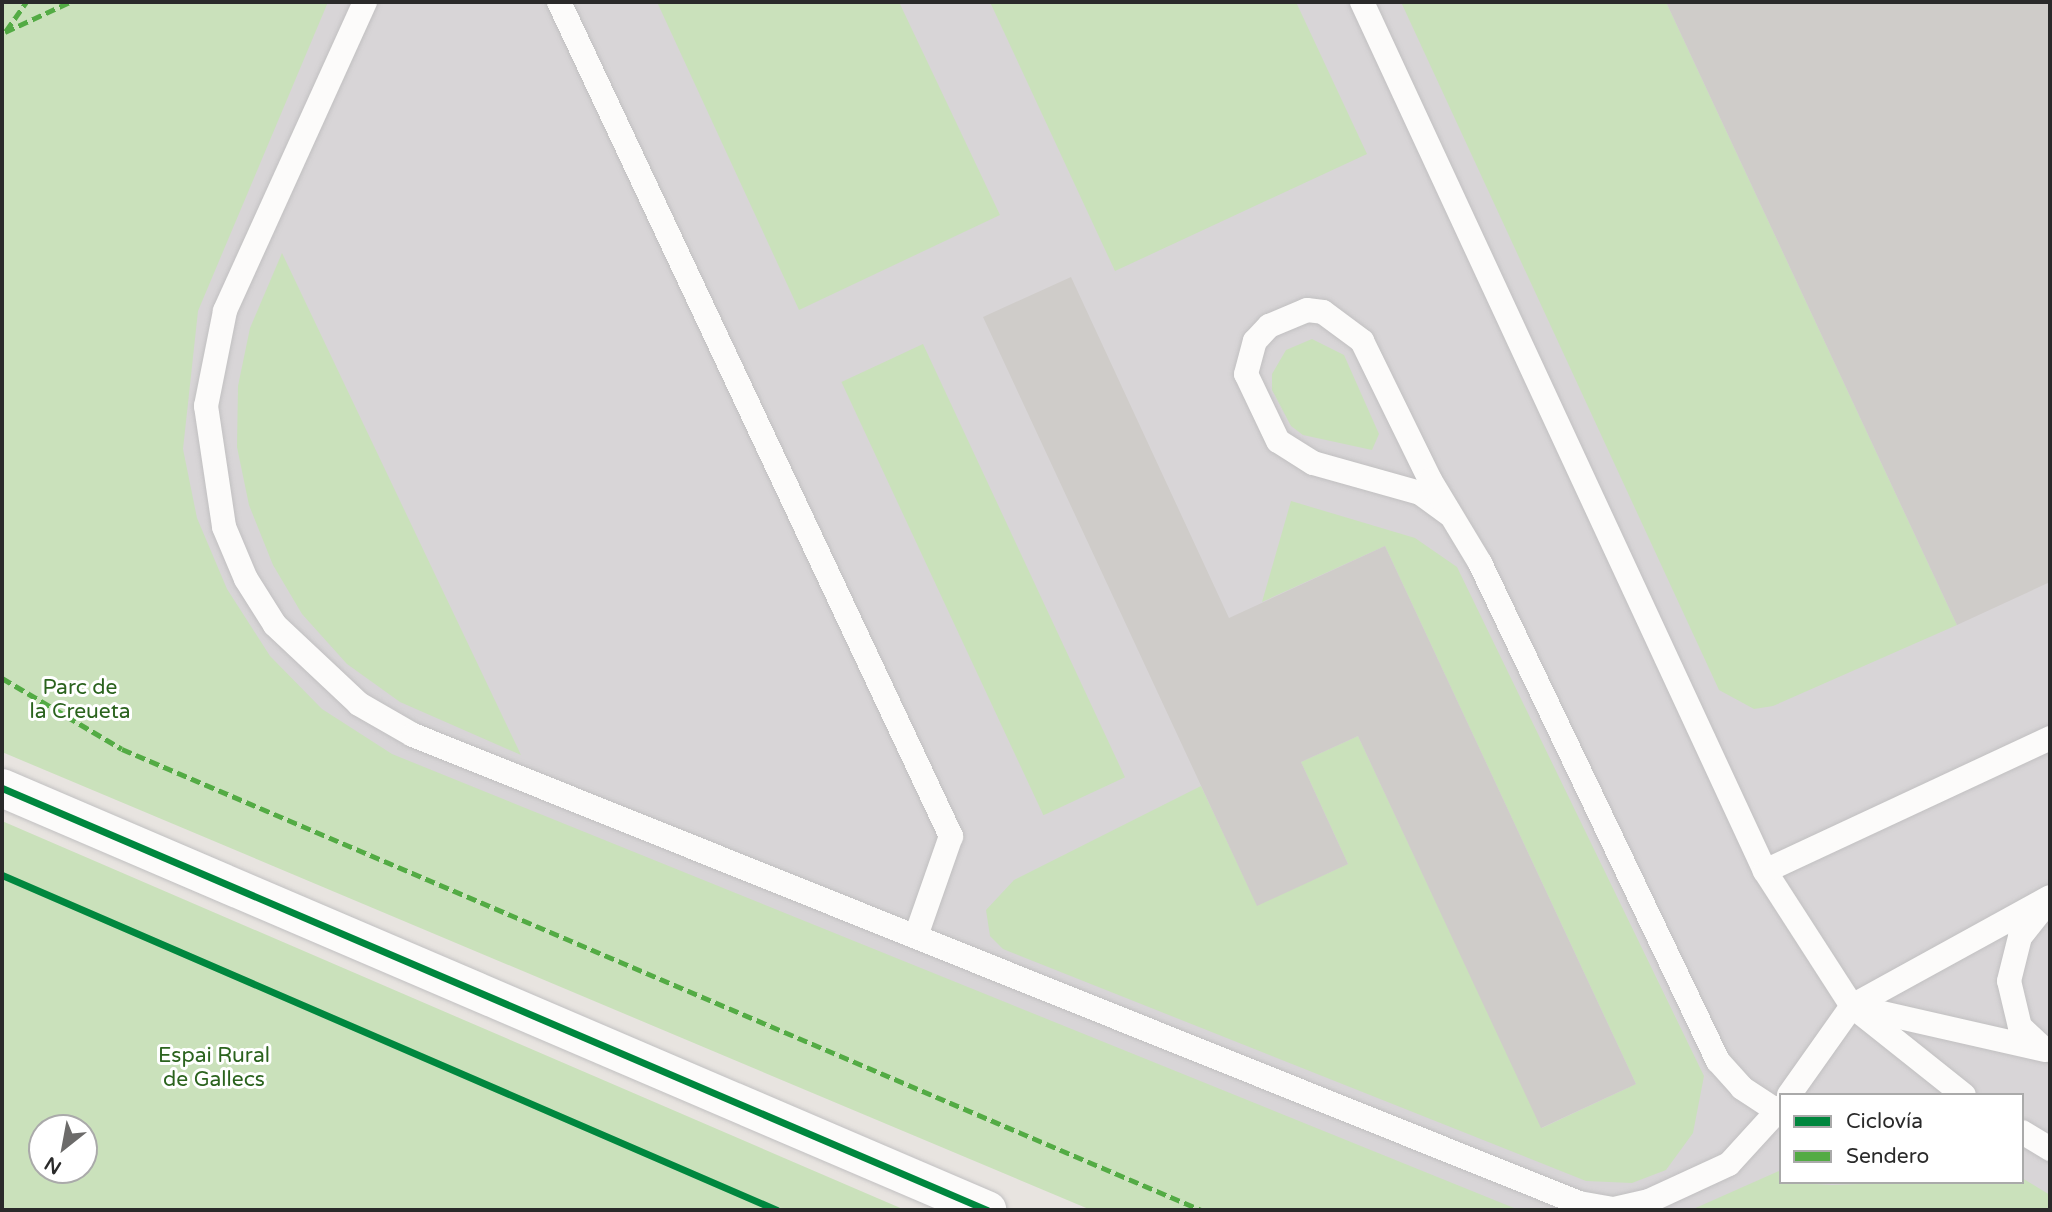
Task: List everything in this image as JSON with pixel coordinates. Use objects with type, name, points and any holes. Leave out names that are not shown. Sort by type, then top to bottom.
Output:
[{"type":"street","points":[[2,788],[987,1210]]},
{"type":"lane","points":[[365,2],[225,311],[206,406],[213,472],[224,527],[246,579],[315,668],[359,704],[413,735],[1579,1203],[1614,1209],[1649,1201],[1728,1164],[1779,1107]]},
{"type":"lane","points":[[559,2],[951,836],[916,936]]},
{"type":"lane","points":[[1362,2],[1765,871],[1853,1006],[1962,1093]]},
{"type":"lane","points":[[1449,514],[1420,493],[1313,463],[1278,441],[1246,374],[1255,341],[1269,326],[1307,310],[1351,328],[1449,514],[1480,563],[1718,1061],[1742,1088],[1779,1103]]},
{"type":"lane","points":[[1765,871],[2050,738]]},
{"type":"lane","points":[[1790,1093],[1853,1006],[2050,898]]},
{"type":"lane","points":[[2048,1052],[2020,1027],[2009,981],[2020,937],[2050,898]]},
{"type":"lane","points":[[1853,1006],[2048,1052]]},
{"type":"lane","points":[[2024,1133],[2050,1149]]},
{"type":"path","points":[[2,875],[777,1210]]},
{"type":"shaded area","points":[[201,2],[2050,2],[2050,1210],[1360,1210],[225,735],[118,128]]},
{"type":"green space","name":"Parc de la Creueta","points":[[2,2],[328,2],[198,311],[183,449],[197,518],[227,589],[270,656],[322,709],[392,754],[1519,1210],[1091,1210],[2,752]]},
{"type":"green space","points":[[657,2],[899,2],[1000,215],[799,310]]},
{"type":"green space","points":[[990,2],[1296,2],[1367,154],[1115,271]]},
{"type":"green space","points":[[1401,2],[1666,2],[1957,625],[1773,706],[1754,709],[1719,690]]},
{"type":"green space","points":[[282,253],[521,755],[400,702],[347,664],[302,614],[273,565],[249,505],[237,447],[238,386],[250,328]]},
{"type":"green space","points":[[1312,339],[1344,355],[1379,434],[1372,450],[1303,435],[1291,426],[1272,390],[1272,374],[1286,350]]},
{"type":"green space","points":[[923,344],[1125,777],[1043,815],[841,382]]},
{"type":"green space","points":[[1291,501],[1415,538],[1457,567],[1704,1076],[1693,1133],[1666,1170],[1632,1183],[1586,1181],[1003,949],[990,936],[986,910],[1014,880],[1201,786],[1257,905],[1348,864],[1301,762],[1358,736],[1542,1128],[1636,1084],[1385,546],[1262,602]]},
{"type":"green space","name":"Espai Rural de Gallecs","points":[[2,821],[905,1210],[2,1210]]},
{"type":"green space","points":[[1779,1171],[1779,1184],[2024,1184],[2024,1179],[2050,1195],[2050,1210],[1691,1210]]},
{"type":"building","points":[[1666,2],[2050,2],[2050,582],[1957,625]]},
{"type":"building","points":[[1071,277],[1229,618],[1385,546],[1636,1084],[1541,1128],[1358,736],[1301,762],[1348,864],[1257,906],[983,317]]},
{"type":"marked path","points":[[6,31],[26,2]]},
{"type":"marked path","points":[[5,32],[70,2]]},
{"type":"marked path","points":[[2,678],[122,749],[1201,1210]]},
{"type":"cycle path","points":[[2,788],[987,1210]]},
{"type":"cycle path","points":[[2,875],[777,1210]]}]
